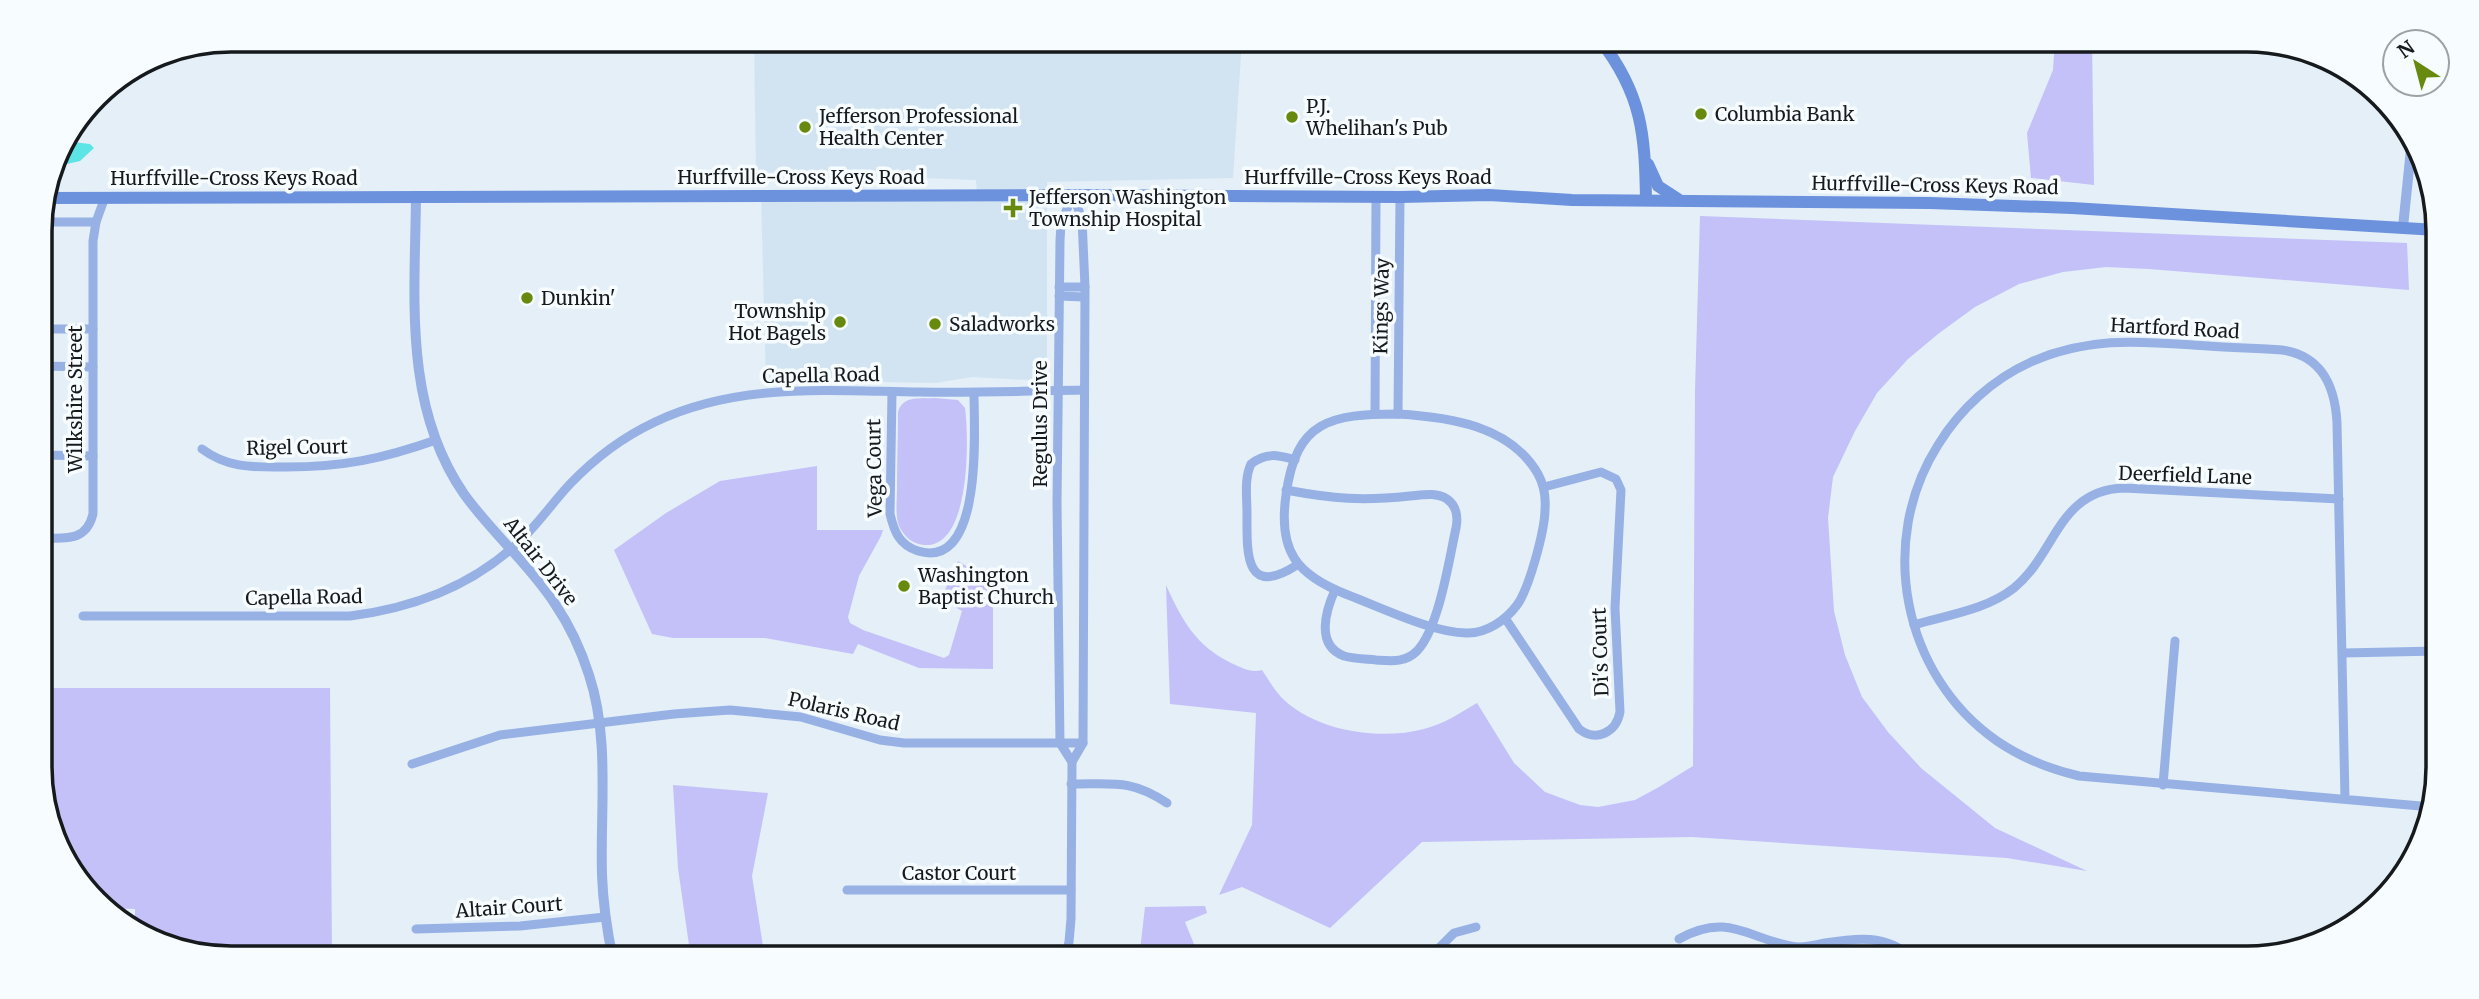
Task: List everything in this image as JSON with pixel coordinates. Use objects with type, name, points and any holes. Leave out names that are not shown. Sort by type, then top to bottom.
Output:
[{"type":"main road","points":[[1609,52],[1622,71],[1635,99],[1648,168],[1658,186],[1682,201]]},
{"type":"main road","points":[[1645,148],[1646,200]]},
{"type":"main road","name":"Hurffville-Cross Keys Road","points":[[56,198],[1489,195],[1572,200],[1930,203],[2071,208],[2426,229]]},
{"type":"street","points":[[2403,228],[2410,157]]},
{"type":"street","points":[[1067,946],[1070,931],[1072,762],[1083,743],[1084,292],[1082,219],[1073,195]]},
{"type":"street","name":"Regulus Drive","points":[[1060,743],[1059,292],[1061,223],[1073,195]]},
{"type":"street","name":"Wilkshire Street","points":[[52,537],[84,533],[93,514],[93,241],[96,222],[105,197]]},
{"type":"street","name":"Altair Drive","points":[[416,197],[417,364],[423,402],[436,440],[447,466],[465,495],[548,594],[571,629],[590,677],[601,751],[602,878],[604,917],[610,946]]},
{"type":"street","name":"Kings Way","points":[[1375,414],[1376,197]]},
{"type":"street","name":"Kings Way","points":[[1398,414],[1400,197]]},
{"type":"street","points":[[53,222],[96,222]]},
{"type":"street","points":[[1059,292],[1084,292]]},
{"type":"street","points":[[53,329],[93,329]]},
{"type":"street","name":"Hartford Road","points":[[2345,799],[2335,399],[2322,372],[2300,355],[2282,350],[2133,341],[2106,342],[2070,348],[2015,370],[1983,392],[1954,421],[1926,465],[1912,501],[1904,540],[1906,592],[1924,654],[1943,686],[1968,716],[1998,742],[2035,762],[2079,776],[2422,806]]},
{"type":"street","points":[[53,366],[93,367]]},
{"type":"street","name":"Capella Road","points":[[83,616],[330,617],[383,612],[426,599],[453,588],[496,562],[511,550],[592,464],[636,432],[673,414],[718,400],[763,392],[974,393],[1084,390]]},
{"type":"street","name":"Vega Court","points":[[891,392],[890,514],[893,528],[909,548],[931,552],[954,542],[968,505],[973,473],[974,393]]},
{"type":"street","points":[[1398,414],[1446,418],[1487,431],[1524,455],[1544,487],[1544,520],[1528,585],[1519,603],[1505,618],[1489,628],[1471,634],[1457,633],[1430,626],[1335,590],[1312,578],[1297,565],[1288,547],[1283,528],[1286,490],[1294,460],[1303,443],[1323,425],[1344,416],[1398,414]]},
{"type":"street","name":"Rigel Court","points":[[202,449],[225,463],[244,467],[321,467],[372,460],[436,440]]},
{"type":"street","points":[[1294,460],[1272,454],[1264,455],[1251,464],[1247,480],[1247,551],[1253,568],[1262,576],[1279,576],[1297,565]]},
{"type":"street","points":[[53,455],[93,456]]},
{"type":"street","name":"Di's Court","points":[[1505,618],[1578,729],[1592,736],[1607,733],[1614,728],[1620,712],[1615,608],[1621,490],[1616,479],[1601,472],[1544,487]]},
{"type":"street","name":"Deerfield Lane","points":[[1914,625],[1988,603],[2013,588],[2034,566],[2069,513],[2085,499],[2103,491],[2124,488],[2339,499]]},
{"type":"street","points":[[1286,490],[1351,500],[1431,494],[1451,503],[1456,513],[1456,528],[1441,594],[1430,626],[1417,651],[1405,659],[1392,661],[1339,654],[1329,642],[1325,626],[1328,607],[1335,590]]},
{"type":"street","points":[[2163,785],[2175,642]]},
{"type":"street","points":[[2343,653],[2426,651]]},
{"type":"street","name":"Polaris Road","points":[[412,764],[500,735],[699,711],[744,710],[801,717],[880,740],[904,743],[1083,743]]},
{"type":"street","points":[[1060,743],[1072,762]]},
{"type":"street","points":[[1071,784],[1127,784],[1148,790],[1167,803]]},
{"type":"street","name":"Castor Court","points":[[847,890],[1071,890]]},
{"type":"street","name":"Altair Court","points":[[416,929],[520,926],[604,917]]},
{"type":"street","points":[[1440,946],[1454,933],[1476,927]]},
{"type":"street","points":[[1679,939],[1703,929],[1737,928],[1793,946]]},
{"type":"street","points":[[1803,946],[1859,938],[1894,946]]},
{"type":"shaded area","name":"Jefferson Washington Township Hospital","points":[[754,52],[1241,52],[1233,178],[1047,182],[1047,381],[972,377],[935,383],[766,384],[761,195],[977,195],[976,180],[756,172]]},
{"type":"shaded area","points":[[2054,52],[2092,52],[2094,185],[2031,178],[2027,133],[2053,70]]},
{"type":"shaded area","points":[[77,142],[90,144],[94,148],[80,161],[66,164]]},
{"type":"shaded area","points":[[1700,216],[2407,243],[2409,290],[2149,269],[2106,267],[2063,272],[2019,284],[1975,307],[1938,334],[1908,359],[1877,393],[1855,431],[1833,477],[1828,518],[1834,611],[1845,655],[1862,697],[1888,732],[1921,768],[1995,828],[2087,871],[2007,858],[1692,837],[1422,842],[1330,928],[1242,887],[1219,895],[1252,825],[1256,713],[1170,704],[1166,585],[1184,620],[1208,648],[1243,668],[1262,670],[1281,697],[1295,709],[1329,725],[1368,733],[1406,732],[1438,724],[1477,703],[1514,763],[1545,792],[1580,805],[1598,807],[1635,800],[1693,766],[1695,391]]},
{"type":"shaded area","points":[[908,400],[958,400],[965,408],[966,466],[959,511],[951,530],[939,541],[924,545],[909,539],[898,522],[898,412]]},
{"type":"shaded area","points":[[817,466],[817,530],[883,530],[859,576],[848,617],[850,623],[944,658],[949,655],[962,611],[941,599],[958,561],[993,582],[993,669],[919,668],[858,644],[853,654],[765,638],[673,638],[652,634],[614,550],[666,513],[720,481]]},
{"type":"shaded area","points":[[52,688],[330,688],[332,946],[220,946],[196,943],[152,928],[135,918],[135,909],[122,908],[97,886],[71,847],[62,825],[56,803],[52,768]]},
{"type":"shaded area","points":[[673,785],[768,793],[752,876],[763,946],[689,946],[678,868]]},
{"type":"shaded area","points":[[1205,906],[1207,913],[1185,922],[1195,946],[1140,946],[1145,907]]},
{"type":"place","name":"Columbia Bank","points":[[1701,114]]},
{"type":"place","name":"P.J. Whelihan's Pub","points":[[1292,117]]},
{"type":"place","name":"Jefferson Professional Health Center","points":[[805,127]]},
{"type":"place","name":"Jefferson Washington Township Hospital","points":[[1013,208]]},
{"type":"place","name":"Dunkin'","points":[[527,298]]},
{"type":"place","name":"Township Hot Bagels","points":[[840,322]]},
{"type":"place","name":"Saladworks","points":[[935,324]]},
{"type":"place","name":"Washington Baptist Church","points":[[904,586]]}]
